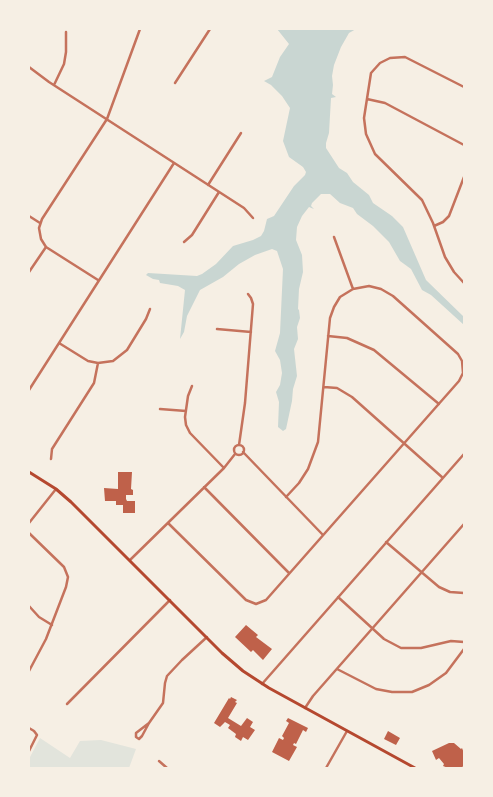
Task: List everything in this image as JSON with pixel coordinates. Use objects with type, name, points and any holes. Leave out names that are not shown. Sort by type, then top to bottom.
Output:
[{"type":"main road","points":[[29,472],[56,489],[72,502],[231,660],[262,684],[415,768]]},
{"type":"street","points":[[98,280],[46,247],[39,235],[40,224],[107,119],[140,29]]},
{"type":"street","points":[[175,82],[210,29]]},
{"type":"street","points":[[54,85],[64,64],[66,32]]},
{"type":"street","points":[[464,88],[405,57],[395,57],[380,62],[373,69],[370,77],[366,99],[365,125],[375,154],[418,195],[426,206],[449,266],[464,283]]},
{"type":"street","points":[[29,67],[244,208],[253,218]]},
{"type":"street","points":[[366,99],[385,103],[464,145]]},
{"type":"street","points":[[208,185],[241,133]]},
{"type":"street","points":[[29,390],[174,163]]},
{"type":"street","points":[[434,226],[450,216],[464,177]]},
{"type":"street","points":[[184,242],[192,236],[220,192]]},
{"type":"street","points":[[29,216],[40,224]]},
{"type":"street","points":[[334,238],[353,288]]},
{"type":"street","points":[[29,272],[46,247]]},
{"type":"street","points":[[168,523],[249,602],[260,603],[266,600],[459,381],[463,373],[462,361],[458,354],[387,292],[369,286],[353,288],[340,298],[334,307],[330,318],[319,438],[316,451],[303,477],[286,497]]},
{"type":"street","points":[[130,560],[224,468],[235,454],[234,448],[239,444],[245,403],[251,332],[253,304],[248,294]]},
{"type":"street","points":[[59,343],[88,361],[98,363],[113,361],[124,353],[146,319],[150,308]]},
{"type":"street","points":[[217,329],[251,332]]},
{"type":"street","points":[[328,336],[347,338],[369,347],[439,404]]},
{"type":"street","points":[[51,459],[52,449],[94,383],[98,363]]},
{"type":"street","points":[[192,386],[188,396],[185,420],[190,433],[224,468]]},
{"type":"street","points":[[324,387],[337,388],[348,393],[443,478]]},
{"type":"street","points":[[160,409],[186,411]]},
{"type":"street","points":[[239,444],[244,449],[243,452],[323,535]]},
{"type":"street","points":[[235,454],[241,455],[243,452]]},
{"type":"street","points":[[262,684],[464,454]]},
{"type":"street","points":[[204,488],[289,573]]},
{"type":"street","points":[[29,523],[56,489]]},
{"type":"street","points":[[305,708],[313,696],[464,524]]},
{"type":"street","points":[[29,533],[64,567],[67,574],[66,587],[52,624],[29,670]]},
{"type":"street","points":[[386,542],[439,587],[450,592],[464,593]]},
{"type":"street","points":[[338,597],[389,642],[404,648],[420,648],[444,642],[464,642]]},
{"type":"street","points":[[67,704],[170,600]]},
{"type":"street","points":[[29,606],[43,620],[52,624]]},
{"type":"street","points":[[149,723],[136,733],[136,737],[139,739],[142,736],[163,703],[167,676],[207,637]]},
{"type":"street","points":[[337,669],[376,689],[392,692],[412,692],[429,685],[446,673],[464,649]]},
{"type":"street","points":[[29,728],[36,733],[29,751]]},
{"type":"street","points":[[326,768],[347,731]]},
{"type":"street","points":[[159,761],[167,768]]},
{"type":"shaded area","points":[[277,29],[356,29],[349,33],[334,65],[332,94],[336,97],[331,98],[326,148],[339,168],[347,173],[353,182],[369,195],[373,203],[392,216],[403,227],[426,280],[464,317],[464,325],[431,295],[422,290],[411,269],[400,261],[389,242],[373,226],[357,214],[353,208],[340,203],[330,194],[321,194],[312,203],[311,206],[314,209],[309,207],[297,227],[296,240],[302,255],[303,272],[299,289],[298,309],[300,318],[297,327],[298,339],[294,349],[297,376],[286,429],[283,431],[278,427],[279,402],[276,392],[280,385],[282,373],[280,360],[275,351],[280,333],[283,269],[277,251],[272,249],[255,255],[200,290],[187,316],[184,332],[180,339],[185,290],[178,286],[160,283],[159,280],[146,275],[148,273],[197,276],[202,274],[216,264],[233,246],[261,236],[267,219],[274,216],[294,186],[305,175],[306,172],[303,167],[289,157],[283,141],[290,108],[282,96],[264,81],[272,77],[280,57],[289,44]]},
{"type":"shaded area","points":[[40,738],[70,758],[80,741],[101,740],[136,749],[129,768],[29,768],[29,759]]},
{"type":"building","points":[[118,472],[132,472],[131,489],[133,490],[133,495],[126,495],[126,499],[127,501],[135,501],[135,513],[123,513],[123,505],[116,505],[116,501],[105,501],[104,488],[118,489]]},
{"type":"building","points":[[246,625],[258,635],[256,637],[272,649],[263,660],[235,637]]},
{"type":"building","points":[[231,697],[237,700],[235,702],[237,703],[228,718],[241,726],[247,718],[253,722],[250,727],[255,730],[248,740],[243,737],[241,741],[235,737],[236,734],[228,728],[230,725],[225,722],[220,727],[214,723]]},
{"type":"building","points":[[288,718],[308,728],[306,732],[303,730],[296,744],[294,743],[293,745],[297,747],[289,761],[272,752],[279,738],[283,740],[284,738],[282,736],[289,723],[286,721]]},
{"type":"building","points":[[388,731],[400,738],[396,745],[384,739]]},
{"type":"building","points":[[449,743],[454,743],[462,748],[464,766],[448,768],[443,766],[444,764],[439,758],[436,760],[432,751]]}]
